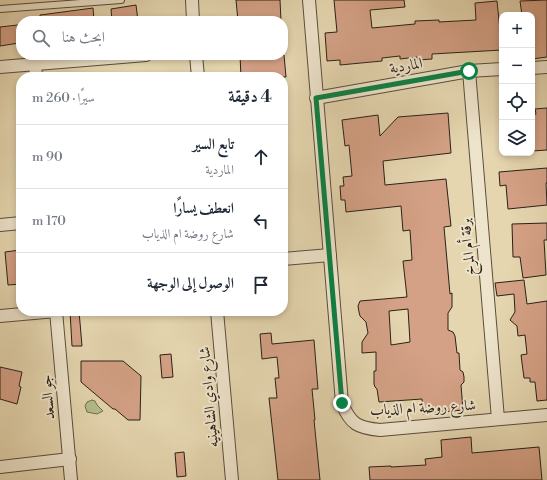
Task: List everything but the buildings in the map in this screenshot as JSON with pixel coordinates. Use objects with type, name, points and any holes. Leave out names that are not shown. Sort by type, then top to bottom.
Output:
[{"type":"street","points":[[192,0],[193,16]]},
{"type":"street","name":"شارع روضة ام الذياب","points":[[309,0],[342,403],[346,413],[354,424],[366,429],[380,430],[547,415]]},
{"type":"street","points":[[0,67],[84,60]]},
{"type":"street","points":[[196,60],[198,72]]},
{"type":"street","points":[[35,64],[36,72]]},
{"type":"street","points":[[535,68],[547,67]]},
{"type":"street","name":"الماردية","points":[[316,98],[469,71],[499,69]]},
{"type":"street","name":"برقة أم المرخ","points":[[469,71],[498,419]]},
{"type":"street","points":[[0,225],[16,223]]},
{"type":"street","points":[[288,259],[330,255]]},
{"type":"street","points":[[0,316],[16,315]]},
{"type":"street","name":"جو السعد","points":[[56,316],[71,480]]},
{"type":"street","name":"شارع وادي الشاهينيه","points":[[217,316],[232,480]]},
{"type":"street","points":[[0,467],[70,459]]},
{"type":"lane","points":[[0,9],[121,0]]},
{"type":"green space","points":[[92,400],[95,401],[103,411],[97,414],[87,412],[85,406],[87,402]]},
{"type":"route","points":[[342,403],[316,98],[469,71]]}]
